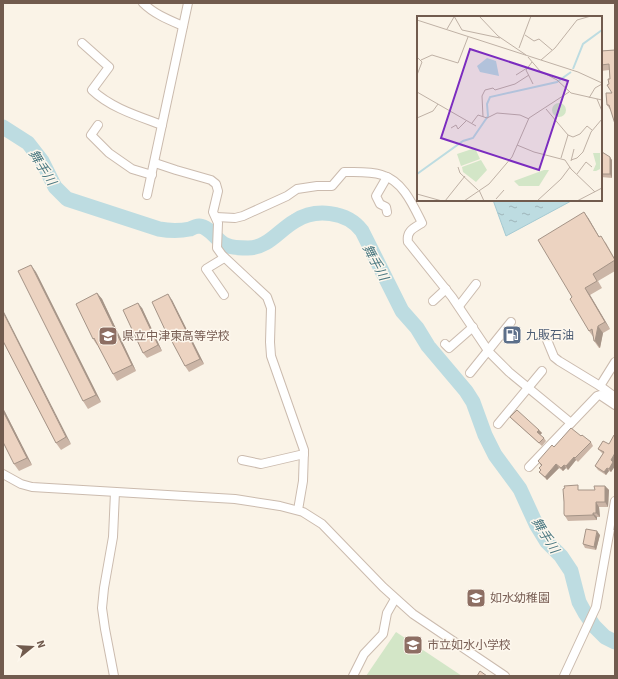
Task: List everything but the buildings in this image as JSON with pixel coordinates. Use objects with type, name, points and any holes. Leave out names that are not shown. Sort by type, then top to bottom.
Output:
[{"type":"street","points":[[143,3],[149,9],[168,20],[183,26]]},
{"type":"street","points":[[147,195],[188,3]]},
{"type":"street","points":[[82,43],[109,67],[92,90],[101,99],[162,125]]},
{"type":"street","points":[[98,125],[91,135],[109,153],[132,169],[152,175]]},
{"type":"street","points":[[155,162],[214,182],[218,191],[213,208],[218,229],[217,248],[224,258],[264,293],[270,303],[271,356],[304,454],[304,481],[298,510]]},
{"type":"street","points":[[216,217],[235,218],[243,216],[287,196],[297,189],[317,186],[332,186],[344,172],[375,173],[387,177],[397,184],[408,196],[422,224],[409,232],[408,242],[446,289],[488,350],[509,372],[571,423]]},
{"type":"street","points":[[387,177],[376,196],[380,204],[386,207],[387,212]]},
{"type":"street","points":[[224,258],[206,269],[224,295]]},
{"type":"street","points":[[458,306],[476,284]]},
{"type":"street","points":[[433,301],[446,289]]},
{"type":"street","points":[[470,373],[511,322]]},
{"type":"street","points":[[445,344],[448,348],[472,327]]},
{"type":"street","points":[[547,340],[554,357],[615,397]]},
{"type":"street","points":[[600,386],[615,362]]},
{"type":"street","points":[[498,424],[542,371]]},
{"type":"street","points":[[529,467],[598,395],[604,397],[615,405]]},
{"type":"street","points":[[242,460],[261,464],[304,454]]},
{"type":"street","points":[[3,474],[21,484],[32,487],[245,500],[298,510],[308,514],[322,524],[395,599],[422,621],[505,676]]},
{"type":"street","points":[[114,676],[102,608],[113,537],[115,492]]},
{"type":"street","points":[[564,676],[596,607],[615,501]]},
{"type":"street","points":[[353,676],[364,654],[383,634],[388,613],[395,599]]},
{"type":"green space","points":[[396,632],[462,676],[366,676]]},
{"type":"water","points":[[493,201],[571,201],[506,236]]},
{"type":"waterway","name":"舞手川","points":[[3,127],[28,143],[42,161],[55,187],[67,199],[159,229],[182,230],[199,226],[210,231],[226,245],[248,248],[262,245],[295,221],[312,214],[321,213],[339,216],[356,224],[362,231],[402,311],[417,328],[428,346],[466,391],[473,402],[485,435],[495,455],[520,489],[536,524],[547,542],[561,556],[571,571],[579,602],[585,613],[594,626],[605,637],[615,642]]},
{"type":"place","name":"九販石油","points":[[512,335]]},
{"type":"place","name":"県立中津東高等学校","points":[[108,336]]},
{"type":"place","name":"如水幼稚園","points":[[476,598]]},
{"type":"place","name":"市立如水小学校","points":[[413,645]]}]
